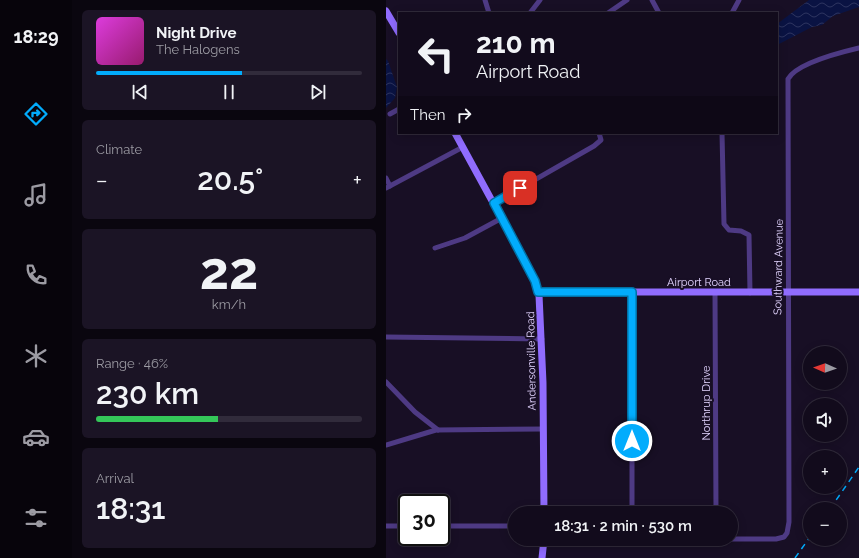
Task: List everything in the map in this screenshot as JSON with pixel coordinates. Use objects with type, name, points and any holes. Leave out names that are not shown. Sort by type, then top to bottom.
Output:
[{"type":"street","points":[[485,0],[489,12]]},
{"type":"street","points":[[531,12],[540,0]]},
{"type":"street","points":[[609,12],[627,0]]},
{"type":"street","points":[[652,0],[658,12]]},
{"type":"street","points":[[733,12],[739,0]]},
{"type":"street","points":[[533,8],[537,12]]},
{"type":"street","points":[[386,10],[398,31]]},
{"type":"street","name":"Southward Avenue","points":[[738,539],[776,539],[784,537],[787,533],[789,522],[788,79],[794,72],[828,55],[859,48]]},
{"type":"street","points":[[390,114],[398,110]]},
{"type":"street","name":"Andersonville Road","points":[[456,134],[535,281],[538,292],[541,306],[542,339],[544,506]]},
{"type":"street","points":[[494,203],[594,146],[601,140],[599,134]]},
{"type":"street","points":[[722,134],[724,224],[729,230],[741,231],[749,235],[750,293]]},
{"type":"street","points":[[386,178],[388,187],[463,147]]},
{"type":"street","points":[[435,248],[465,238],[502,218]]},
{"type":"street","name":"Airport Road","points":[[538,292],[859,292]]},
{"type":"street","points":[[632,292],[632,506]]},
{"type":"street","name":"Northrup Drive","points":[[715,293],[716,506]]},
{"type":"street","points":[[386,338],[542,339]]},
{"type":"street","points":[[386,382],[415,412],[438,430]]},
{"type":"street","points":[[386,445],[402,439],[438,430],[543,429]]},
{"type":"street","points":[[386,526],[398,526]]},
{"type":"street","points":[[450,526],[508,526]]},
{"type":"street","points":[[542,558],[543,546]]},
{"type":"water","points":[[809,0],[859,0],[859,7],[833,16],[822,25],[812,27],[778,44],[778,23]]},
{"type":"water","points":[[386,59],[397,87],[395,98],[386,108]]},
{"type":"railway","points":[[835,502],[859,467]]},
{"type":"railway","points":[[795,558],[804,546]]},
{"type":"route","points":[[520,188],[494,203],[535,281],[538,292],[632,292],[632,441]]}]
